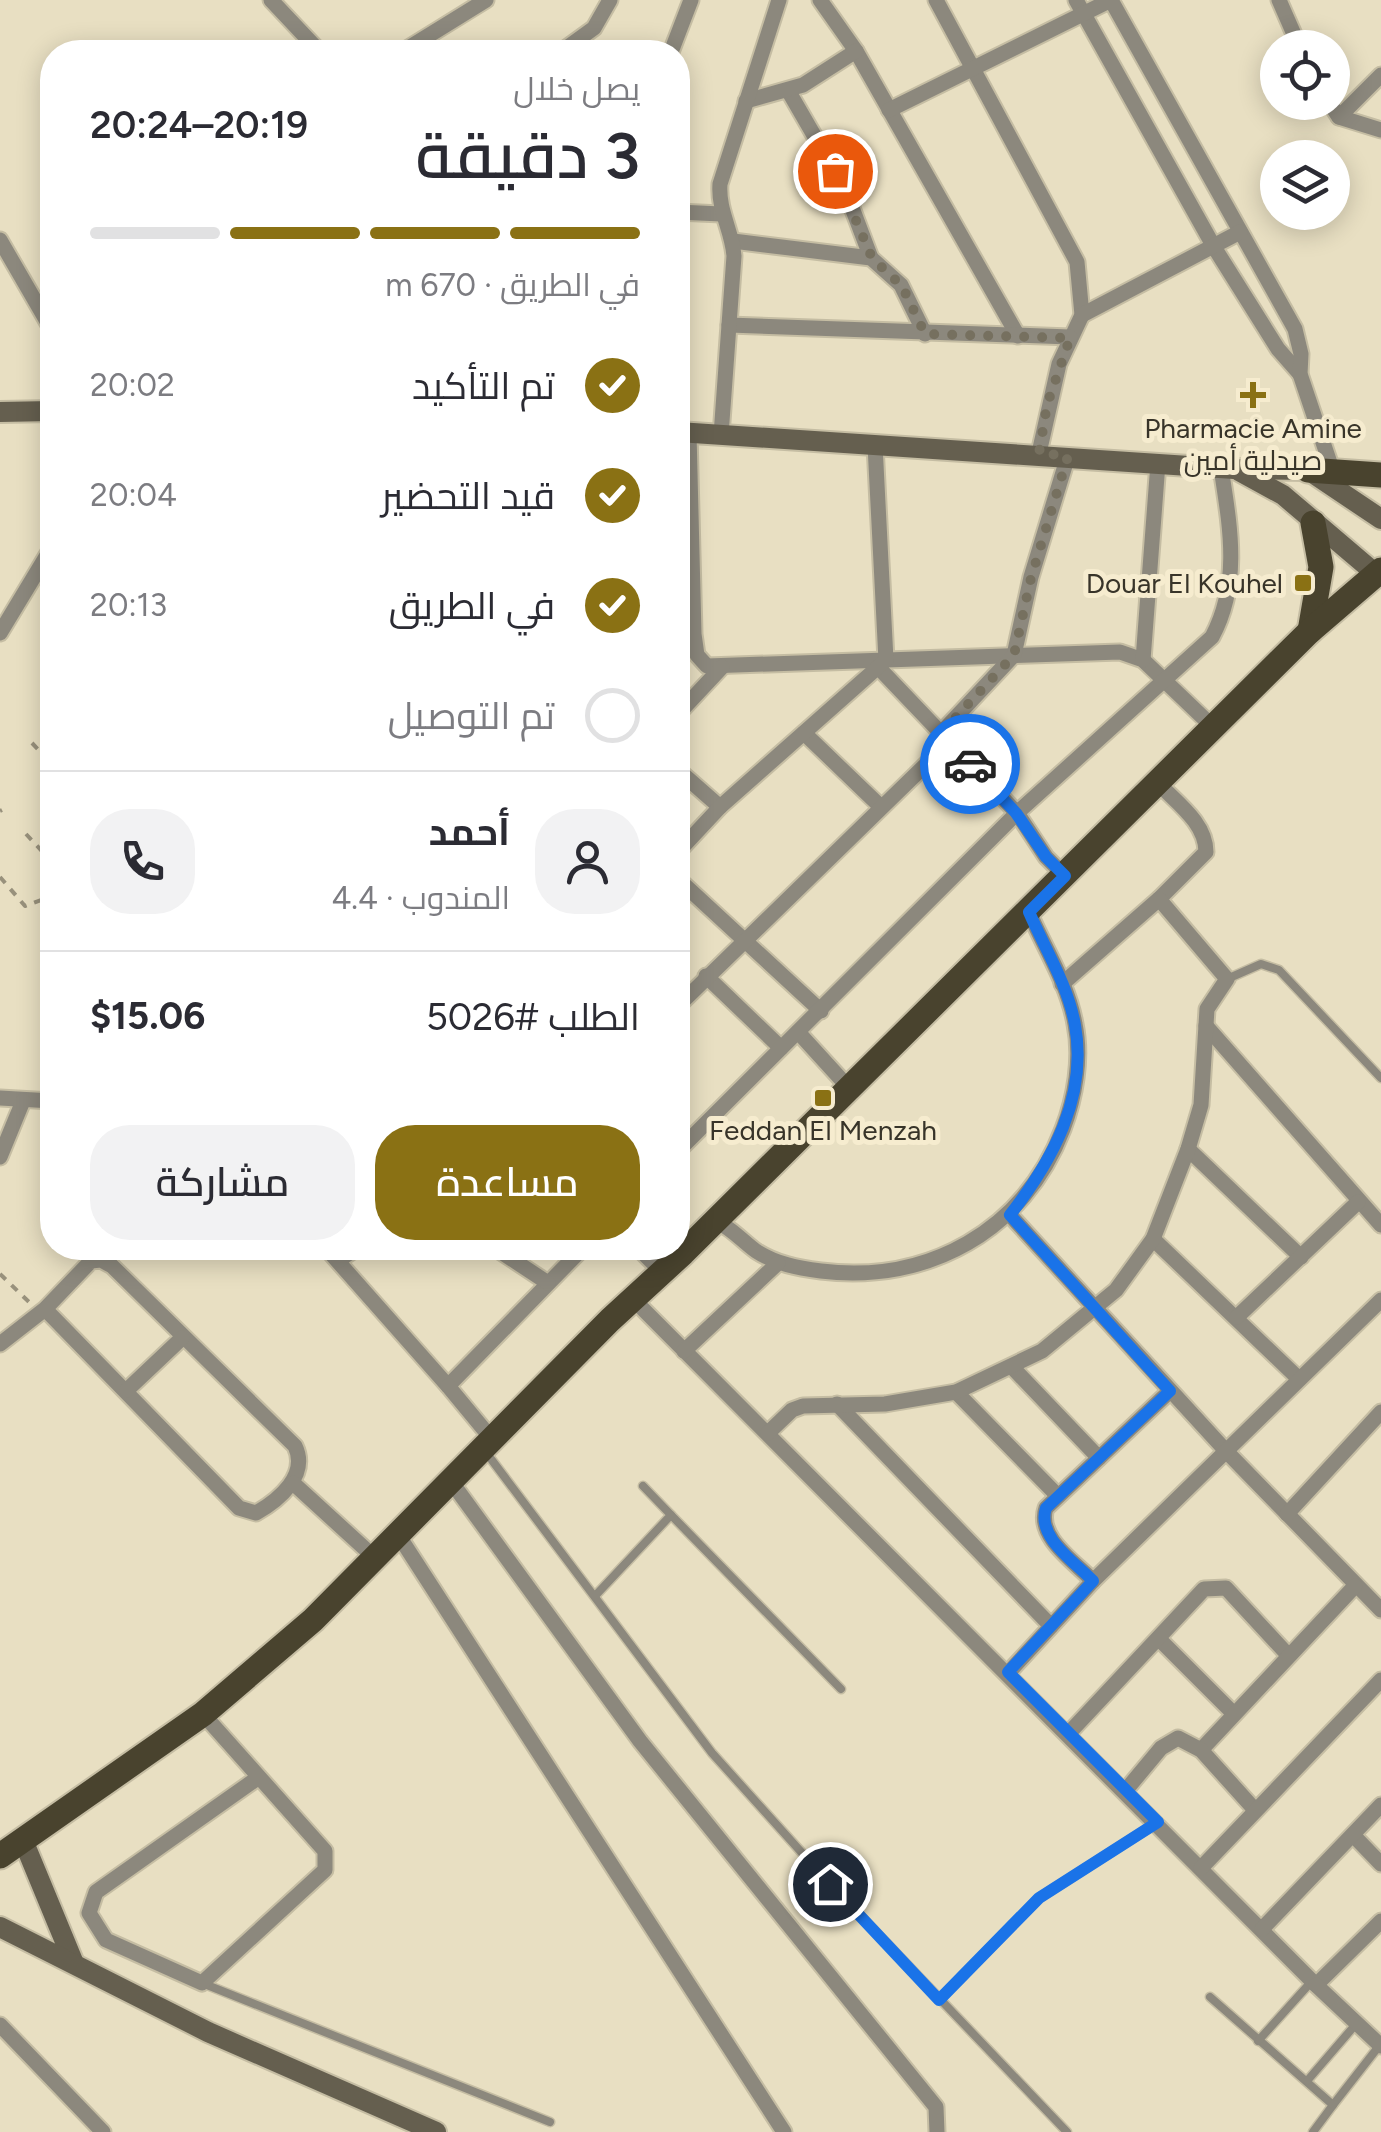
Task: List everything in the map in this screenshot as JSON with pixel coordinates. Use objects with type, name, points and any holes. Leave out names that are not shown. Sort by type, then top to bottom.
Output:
[{"type":"main road","points":[[0,412],[40,411]]},
{"type":"main road","points":[[690,433],[1381,475]]},
{"type":"main road","points":[[690,1244],[1310,630],[1379,575],[1283,495],[1228,468]]},
{"type":"main road","points":[[1321,471],[1381,519]]},
{"type":"main road","points":[[1310,630],[1321,567],[1313,523]]},
{"type":"main road","points":[[0,1856],[202,1714],[313,1620],[674,1260]]},
{"type":"main road","points":[[23,1840],[74,1961]]},
{"type":"main road","points":[[0,1927],[208,2032],[436,2132]]},
{"type":"street","points":[[271,0],[309,40]]},
{"type":"street","points":[[432,40],[486,0]]},
{"type":"street","points":[[578,40],[594,28],[610,0]]},
{"type":"street","points":[[676,40],[691,0]]},
{"type":"street","points":[[721,435],[732,241],[721,214],[723,170],[779,0]]},
{"type":"street","points":[[820,0],[856,51],[1018,336]]},
{"type":"street","points":[[936,0],[1076,262],[1082,314],[1047,405],[1039,453]]},
{"type":"street","points":[[889,110],[1079,7],[1111,0],[1294,329],[1302,354],[1300,374],[1321,471]]},
{"type":"street","points":[[1279,0],[1292,30]]},
{"type":"street","points":[[1079,7],[1214,247],[1278,350],[1300,374]]},
{"type":"street","points":[[746,101],[788,92],[856,51]]},
{"type":"street","points":[[1350,106],[1381,75]]},
{"type":"street","points":[[788,92],[845,189],[872,258],[902,286],[925,334]]},
{"type":"street","points":[[1349,120],[1381,130]]},
{"type":"street","points":[[690,213],[721,214]]},
{"type":"street","points":[[1082,314],[1240,232]]},
{"type":"street","points":[[0,240],[40,309]]},
{"type":"street","points":[[732,241],[872,258]]},
{"type":"street","points":[[729,326],[1070,338]]},
{"type":"street","points":[[875,444],[882,664],[1016,813],[1046,857],[1065,876]]},
{"type":"street","points":[[690,993],[881,807],[1014,655],[1031,578],[1068,456]]},
{"type":"street","points":[[1143,660],[1158,462]]},
{"type":"street","points":[[690,1139],[1016,813],[1212,637],[1227,599],[1232,556],[1228,468]]},
{"type":"street","points":[[690,544],[697,656],[707,666],[882,664],[1108,651],[1143,660],[1214,728]]},
{"type":"street","points":[[0,633],[40,568]]},
{"type":"street","points":[[690,839],[720,807],[882,664]]},
{"type":"street","points":[[690,701],[722,667]]},
{"type":"street","points":[[804,732],[881,807]]},
{"type":"street","points":[[690,781],[720,807]]},
{"type":"street","points":[[1062,984],[1206,852],[1206,840],[1195,821],[1158,783]]},
{"type":"street","points":[[690,890],[820,1011]]},
{"type":"street","points":[[768,1433],[792,1410],[837,1404],[885,1404],[956,1392],[1012,1367],[1096,1311],[1154,1238],[1201,1105],[1208,1009],[1227,979],[1159,899]]},
{"type":"street","points":[[713,1221],[778,1263],[863,1274],[909,1269],[948,1255],[1010,1215],[1039,1178],[1069,1114],[1077,1069],[1076,1025],[1029,912]]},
{"type":"street","points":[[706,976],[781,1048]]},
{"type":"street","points":[[1206,1026],[1381,1225]]},
{"type":"street","points":[[798,1032],[850,1088]]},
{"type":"street","points":[[0,1098],[40,1101]]},
{"type":"street","points":[[0,1157],[23,1101]]},
{"type":"street","points":[[1188,1148],[1301,1257]]},
{"type":"street","points":[[1237,1316],[1358,1202]]},
{"type":"street","points":[[1010,1215],[1226,1451],[1381,1610]]},
{"type":"street","points":[[1154,1238],[1299,1379]]},
{"type":"street","points":[[0,1344],[43,1311],[83,1268],[101,1260],[122,1274],[182,1338],[295,1446],[299,1462],[292,1484],[256,1513],[238,1508],[127,1390],[43,1311]]},
{"type":"street","points":[[340,1260],[448,1386],[487,1443]]},
{"type":"street","points":[[513,1260],[548,1283]]},
{"type":"street","points":[[448,1386],[571,1260]]},
{"type":"street","points":[[650,1260],[662,1272]]},
{"type":"street","points":[[684,1351],[778,1263]]},
{"type":"street","points":[[633,1298],[1380,2046]]},
{"type":"street","points":[[1008,1672],[1093,1581],[1381,1300]]},
{"type":"street","points":[[127,1390],[182,1338]]},
{"type":"street","points":[[1012,1367],[1099,1458]]},
{"type":"street","points":[[1093,1581],[1045,1529],[1046,1508],[1170,1391]]},
{"type":"street","points":[[956,1392],[1058,1496]]},
{"type":"street","points":[[837,1404],[1051,1626]]},
{"type":"street","points":[[1287,1514],[1381,1412]]},
{"type":"street","points":[[450,1480],[640,1741],[936,2107],[937,2132]]},
{"type":"street","points":[[292,1484],[374,1557]]},
{"type":"street","points":[[397,1533],[784,2132]]},
{"type":"street","points":[[1069,1733],[1204,1589],[1217,1586],[1257,1618],[1288,1655]]},
{"type":"street","points":[[1201,1750],[1232,1712],[1355,1586]]},
{"type":"street","points":[[1160,1640],[1232,1712]]},
{"type":"street","points":[[1201,1868],[1381,1680]]},
{"type":"street","points":[[202,1714],[259,1777],[324,1851],[324,1870],[202,1983],[106,1940],[92,1923],[91,1901],[104,1884],[259,1777]]},
{"type":"street","points":[[1126,1790],[1171,1740],[1186,1739],[1201,1750],[1255,1810]]},
{"type":"street","points":[[1262,1929],[1381,1805]]},
{"type":"street","points":[[1352,1835],[1381,1864]]},
{"type":"street","points":[[1314,1983],[1381,1922]]},
{"type":"street","points":[[0,2025],[103,2132]]},
{"type":"lane","points":[[1227,979],[1261,964],[1279,970],[1381,1078]]},
{"type":"lane","points":[[487,1443],[712,1753],[939,2000],[1067,2132]]},
{"type":"lane","points":[[643,1486],[841,1689]]},
{"type":"lane","points":[[596,1596],[670,1515]]},
{"type":"lane","points":[[939,2000],[1039,1898],[1158,1822]]},
{"type":"lane","points":[[202,1983],[550,2122]]},
{"type":"lane","points":[[1258,2041],[1314,1983]]},
{"type":"lane","points":[[1210,1998],[1333,2106]]},
{"type":"lane","points":[[1307,2081],[1356,2024]]},
{"type":"lane","points":[[1313,2132],[1380,2046]]},
{"type":"path","points":[[32,743],[40,751]]},
{"type":"path","points":[[26,834],[40,849]]},
{"type":"path","points":[[0,877],[25,906],[40,900]]},
{"type":"path","points":[[0,1274],[43,1311]]},
{"type":"way so far","points":[[835,171],[857,215],[872,258],[902,286],[925,334],[1070,338],[1047,405],[1039,453],[1068,456],[1031,578],[1014,655],[995,680],[941,733],[970,764]]},
{"type":"place","name":"Pharmacie Amine صيدلية أمين","points":[[1253,395]]},
{"type":"place","name":"Douar El Kouhel","points":[[1303,583]]},
{"type":"place","name":"Feddan El Menzah","points":[[823,1098]]},
{"type":"route","points":[[830,1884],[939,2000],[1039,1898],[1158,1822],[1008,1672],[1093,1581],[1050,1538],[1043,1521],[1046,1508],[1170,1391],[1010,1215],[1039,1178],[1056,1147],[1069,1114],[1077,1069],[1076,1025],[1029,912],[1065,876],[1046,857],[1016,813],[970,764]]}]
